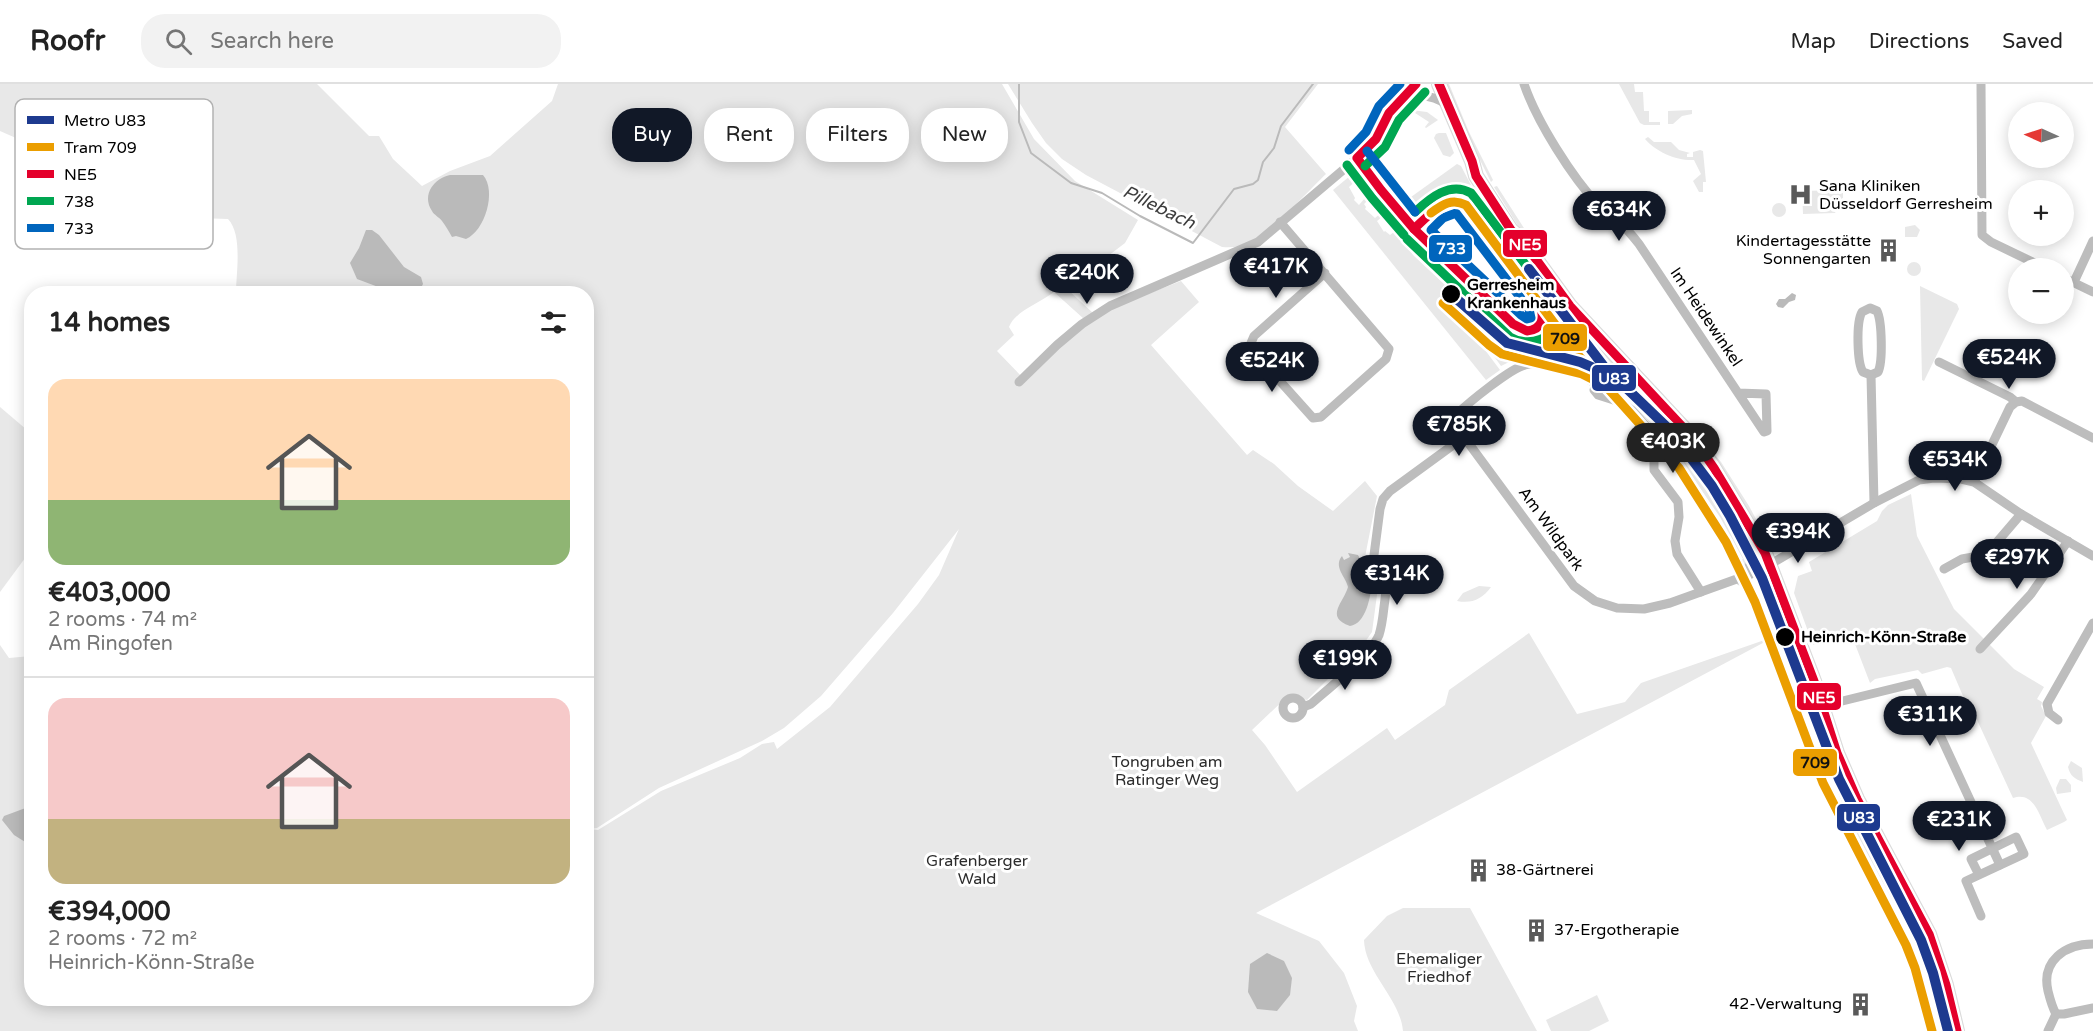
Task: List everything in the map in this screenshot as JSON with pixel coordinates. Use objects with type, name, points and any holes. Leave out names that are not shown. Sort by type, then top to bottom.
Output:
[{"type":"main road","points":[[1439,84],[1472,161],[1486,177],[1522,240],[1570,306],[1693,438],[1714,468],[1771,566],[1851,786],[1929,934],[1946,985],[1957,1031]]},
{"type":"main road","points":[[1742,515],[1742,526],[1756,556],[1753,566],[1742,578]]},
{"type":"street","points":[[1019,382],[1082,324],[1110,306],[1258,242],[1369,148],[1389,113],[1416,84]]},
{"type":"street","name":"Im Heidewinkel","points":[[1524,84],[1541,120],[1586,190],[1600,208],[1625,227],[1639,244],[1738,393],[1764,432],[1767,431],[1766,394],[1738,393]]},
{"type":"street","points":[[1981,84],[1982,235],[1991,242],[2024,258]]},
{"type":"street","points":[[1401,100],[1426,96],[1448,106]]},
{"type":"street","points":[[1280,222],[1325,273],[1387,346],[1389,352],[1386,358],[1321,417],[1313,418],[1252,350],[1251,343],[1254,336],[1325,273]]},
{"type":"street","points":[[2093,241],[2074,282],[2093,292]]},
{"type":"street","points":[[1870,308],[1877,311],[1880,319],[1881,364],[1878,372],[1871,375],[1863,372],[1859,364],[1858,319],[1862,312],[1870,308]]},
{"type":"street","points":[[1939,362],[2016,402]]},
{"type":"street","name":"Am Wildpark","points":[[1701,592],[1677,554],[1675,541],[1679,516],[1678,502],[1654,470],[1653,447],[1645,425],[1632,410],[1620,402],[1598,395],[1593,385],[1572,370],[1544,365],[1523,365],[1457,414],[1455,421],[1464,437],[1574,586],[1585,595],[1609,606],[1635,610],[1655,608],[1742,578],[1771,566]]},
{"type":"street","points":[[1871,375],[1874,503]]},
{"type":"street","points":[[1974,482],[2010,407],[2016,402],[2022,401],[2093,438]]},
{"type":"street","points":[[1303,707],[1311,704],[1349,669],[1379,636],[1386,581],[1375,562],[1374,555],[1383,499],[1390,491],[1464,437]]},
{"type":"street","points":[[1771,566],[1874,503],[1926,478],[1961,479],[1974,482],[2020,514],[2093,555]]},
{"type":"street","points":[[1944,569],[1962,559],[1973,557],[1997,542],[2020,514]]},
{"type":"street","points":[[1980,649],[2031,594],[2068,541]]},
{"type":"street","points":[[2058,720],[2049,713],[2048,704],[2093,624]]},
{"type":"street","points":[[1822,706],[1916,684],[2000,865]]},
{"type":"street","points":[[1929,834],[1975,813]]},
{"type":"street","points":[[1979,875],[1971,859],[2016,837],[2024,854],[2000,865],[1979,875],[1966,881],[1981,916]]},
{"type":"street","points":[[2048,1031],[2056,1014],[2046,982],[2046,970],[2064,951],[2076,946],[2093,944]]},
{"type":"street","points":[[2056,1014],[2093,1008]]},
{"type":"green space","points":[[0,84],[317,84],[369,136],[379,136],[393,159],[422,186],[450,171],[490,156],[552,101],[558,84],[1002,84],[1034,139],[1075,181],[1138,220],[1125,243],[1066,288],[1093,313],[1084,319],[1054,292],[1012,321],[1009,327],[1014,335],[997,351],[1024,379],[1066,338],[1109,309],[1181,281],[1199,302],[1151,345],[1247,455],[1253,450],[1333,511],[1365,481],[1377,496],[1365,557],[1379,580],[1372,632],[1365,642],[1307,700],[1288,696],[1252,730],[1297,792],[1387,728],[1395,740],[1445,705],[1449,690],[1529,633],[1577,714],[1625,702],[1641,683],[1776,636],[1256,913],[1319,941],[1344,973],[1357,1006],[1354,1021],[1358,1031],[0,1031],[0,645],[9,658],[24,657],[24,1006],[594,1006],[594,830],[598,830],[661,791],[740,758],[762,744],[774,742],[777,749],[830,707],[918,604],[939,575],[959,529],[893,613],[821,696],[784,728],[762,741],[659,788],[594,828],[594,286],[236,286],[237,244],[233,226],[228,219],[213,218],[213,99],[15,99],[15,138],[0,131]]},
{"type":"green space","points":[[1008,84],[1318,84],[1285,127],[1326,174],[1259,238],[1243,245],[1222,247],[1086,175],[1062,159],[1046,143]]},
{"type":"green space","points":[[1446,84],[1449,84],[1469,132],[1493,180],[1491,182],[1464,128]]},
{"type":"green space","points":[[1619,84],[1634,84],[1635,92],[1643,92],[1644,111],[1649,111],[1649,122],[1660,122],[1660,125],[1640,123]]},
{"type":"green space","points":[[1411,110],[1427,112],[1438,120],[1426,128],[1429,122],[1412,111],[1405,120],[1401,118]]},
{"type":"green space","points":[[1692,110],[1692,114],[1682,116],[1673,124],[1668,124],[1668,111]]},
{"type":"green space","points":[[1439,133],[1446,133],[1454,153],[1450,157],[1443,155],[1434,138]]},
{"type":"green space","points":[[1648,137],[1654,142],[1671,142],[1679,150],[1690,153],[1687,157],[1693,157],[1693,152],[1703,151],[1706,182],[1703,182],[1703,192],[1699,192],[1693,181],[1701,174],[1694,160],[1681,159],[1661,152],[1645,139]]},
{"type":"green space","points":[[1457,164],[1461,166],[1472,187],[1466,196],[1447,195],[1424,207],[1427,204],[1423,200],[1415,208],[1402,197],[1407,193],[1411,197]]},
{"type":"green space","points":[[1357,174],[1361,176],[1349,187],[1354,200],[1359,205],[1365,198],[1367,201],[1364,204],[1365,209],[1375,218],[1387,208],[1389,211],[1377,221],[1384,232],[1390,235],[1402,226],[1410,242],[1414,240],[1417,244],[1410,251],[1414,256],[1499,335],[1497,342],[1474,322],[1470,327],[1500,370],[1486,380],[1333,190],[1350,176]]},
{"type":"green space","points":[[1497,186],[1536,247],[1576,302],[1663,394],[1721,462],[1770,545],[1768,546],[1732,484],[1711,454],[1586,318],[1526,239],[1494,187]]},
{"type":"green space","points":[[1843,190],[1843,198],[1835,213],[1803,214],[1802,191]]},
{"type":"green space","points":[[1484,193],[1686,439],[1711,475],[1752,552],[1745,556],[1750,565],[1737,562],[1743,559],[1720,517],[1682,462],[1676,462],[1660,442],[1661,435],[1623,394],[1616,395],[1602,383],[1602,376],[1584,368],[1549,360],[1519,363],[1515,359],[1501,366],[1474,326],[1496,346],[1511,330],[1523,338],[1538,339],[1545,348],[1554,341],[1547,332],[1551,316],[1545,299],[1539,292],[1542,290],[1476,201]],"holes":[[[1530,345],[1565,355],[1564,360],[1528,352]]]},
{"type":"green space","points":[[1779,203],[1784,205],[1786,210],[1784,215],[1779,217],[1774,215],[1772,210],[1774,205]]},
{"type":"green space","points":[[1465,208],[1503,260],[1496,267],[1469,241],[1464,246],[1458,240],[1461,238],[1465,241],[1475,230],[1471,226],[1472,223],[1461,213]]},
{"type":"green space","points":[[1915,225],[1920,230],[1917,237],[1905,237],[1905,227]]},
{"type":"green space","points":[[1438,233],[1440,235],[1437,239],[1483,281],[1479,284],[1444,250],[1429,240]]},
{"type":"green space","points":[[1419,249],[1505,329],[1502,332],[1416,252]]},
{"type":"green space","points":[[1504,262],[1533,302],[1525,309],[1524,304],[1527,300],[1498,272]]},
{"type":"green space","points":[[1911,262],[1917,262],[1921,269],[1917,276],[1911,276],[1907,272],[1907,266]]},
{"type":"green space","points":[[1484,284],[1484,287],[1514,314],[1517,311],[1522,312],[1514,319],[1483,291],[1480,286]]},
{"type":"green space","points":[[1920,286],[1957,304],[1959,309],[1924,381],[1922,380]]},
{"type":"green space","points":[[1536,306],[1539,314],[1535,322],[1526,326],[1518,323]]},
{"type":"green space","points":[[0,407],[24,427],[24,559],[0,592]]},
{"type":"green space","points":[[1911,494],[1917,536],[1954,609],[2014,669],[2044,687],[2037,699],[2042,702],[2041,706],[2046,716],[2031,743],[2067,820],[2047,830],[2031,801],[2020,797],[2013,798],[1972,709],[1969,710],[1951,668],[1922,674],[1918,670],[1875,679],[1870,683],[1850,631],[1813,645],[1794,593],[1798,576],[1812,571],[1809,562],[1877,521],[1888,505]]},
{"type":"green space","points":[[1479,586],[1491,587],[1476,600],[1457,601],[1463,593]]},
{"type":"green space","points":[[1772,596],[1803,677],[1795,680],[1765,600]]},
{"type":"green space","points":[[1808,683],[1810,688],[1832,755],[1918,923],[1932,958],[1951,1031],[1942,1031],[1914,940],[1852,825],[1832,779],[1797,685]]},
{"type":"green space","points":[[2071,761],[2082,768],[2083,782],[2070,773],[2068,767]]},
{"type":"green space","points":[[2060,779],[2066,779],[2071,785],[2071,792],[2057,794],[2056,788]]},
{"type":"green space","name":"Ehemaliger Friedhof","points":[[1403,908],[1470,908],[1537,1031],[1403,1031],[1396,1008],[1370,963],[1364,940],[1387,916]]},
{"type":"green space","points":[[1597,995],[1609,1021],[1589,1031],[1551,1031],[1546,1020]]},
{"type":"shaded area","points":[[450,175],[483,175],[487,182],[489,200],[487,210],[479,228],[466,239],[452,237],[429,205],[431,188],[439,180]]},
{"type":"shaded area","points":[[366,230],[372,230],[379,235],[404,267],[421,277],[422,286],[376,286],[357,279],[350,263]]},
{"type":"shaded area","points":[[1792,293],[1796,295],[1795,300],[1783,308],[1778,307],[1776,304],[1779,299],[1785,299]]},
{"type":"shaded area","points":[[1348,553],[1358,555],[1372,581],[1364,615],[1350,626],[1342,622],[1337,614],[1348,587],[1339,564],[1342,556],[1344,560],[1350,557]]},
{"type":"shaded area","points":[[24,809],[24,841],[14,835],[2,820],[4,816]]},
{"type":"shaded area","points":[[1267,953],[1284,961],[1292,978],[1290,995],[1277,1011],[1257,1009],[1248,992],[1250,964]]},
{"type":"waterway","name":"Pillebach","points":[[1019,84],[1019,122],[1031,153],[1071,183],[1102,193],[1140,216],[1193,243],[1234,189],[1253,184],[1258,180],[1263,162],[1274,148],[1281,126],[1313,84]]},
{"type":"tram line","name":"709","points":[[1431,213],[1448,203],[1456,202],[1466,205],[1578,355],[1679,468],[1726,542],[1755,602],[1823,783],[1906,945],[1915,968],[1932,1031]]},
{"type":"tram line","points":[[1424,203],[1415,214],[1410,232],[1418,251],[1505,332],[1528,346],[1553,355]]},
{"type":"tram line","name":"709","points":[[1443,303],[1502,354],[1582,374],[1606,386]]},
{"type":"metro line","name":"U83","points":[[1529,269],[1609,373]]},
{"type":"metro line","name":"U83","points":[[1451,294],[1507,343],[1580,362],[1608,374],[1621,383],[1670,430],[1712,486],[1762,578],[1839,779],[1921,940],[1933,973],[1948,1031]]},
{"type":"transit line","name":"733","points":[[1349,150],[1366,132],[1379,106],[1400,84]]},
{"type":"transit line","name":"NE5","points":[[1414,229],[1357,158],[1376,139],[1389,113],[1416,84]]},
{"type":"transit line","name":"NE5","points":[[1439,84],[1472,161],[1476,176],[1511,230],[1522,240],[1570,306],[1693,438],[1714,468],[1765,553],[1814,681],[1837,753],[1857,799],[1929,934],[1946,985],[1957,1031]]},
{"type":"transit line","name":"738","points":[[1365,166],[1385,147],[1399,120],[1425,92]]},
{"type":"transit line","name":"733","points":[[1367,151],[1415,212]]},
{"type":"transit line","name":"738","points":[[1347,165],[1404,235]]},
{"type":"transit line","name":"738","points":[[1407,239],[1510,337],[1525,342],[1533,341],[1547,336],[1552,331],[1556,315],[1550,297],[1471,193],[1456,189],[1448,190],[1427,201],[1415,212]]},
{"type":"transit line","name":"NE5","points":[[1456,201],[1463,202],[1540,303],[1542,317],[1537,328],[1527,331],[1513,324],[1414,229],[1438,208],[1456,201]]},
{"type":"transit line","name":"733","points":[[1456,213],[1529,309],[1531,318],[1527,319],[1521,315],[1431,230],[1443,218],[1456,213]]},
{"type":"place","name":"Sana Kliniken Düsseldorf Gerresheim","points":[[1801,195]]},
{"type":"place","name":"Kindertagesstätte Sonnengarten","points":[[1889,250]]},
{"type":"place","name":"Gerresheim Krankenhaus","points":[[1451,294]]},
{"type":"place","name":"Heinrich-Könn-Straße","points":[[1785,637]]},
{"type":"place","name":"38-Gärtnerei","points":[[1478,870]]},
{"type":"place","name":"37-Ergotherapie","points":[[1536,930]]},
{"type":"place","name":"42-Verwaltung","points":[[1860,1004]]},
{"type":"park label","name":"Tongruben am Ratinger Weg","points":[[1167,771]]},
{"type":"park label","name":"Grafenberger Wald","points":[[977,870]]}]
